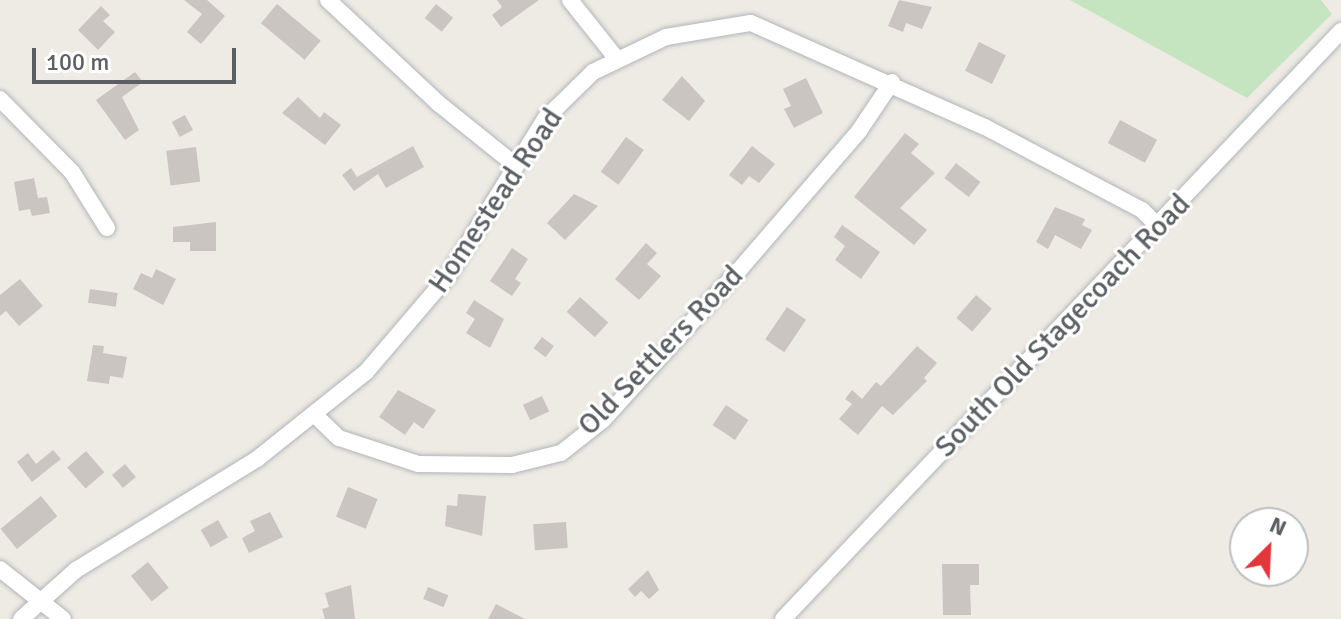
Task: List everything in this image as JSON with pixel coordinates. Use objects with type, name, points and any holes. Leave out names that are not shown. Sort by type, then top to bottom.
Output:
[{"type":"street","points":[[328,0],[438,103],[514,164]]},
{"type":"street","points":[[570,0],[617,59]]},
{"type":"street","name":"Homestead Road","points":[[21,619],[38,598],[315,415],[366,372],[448,276],[514,164],[545,119],[593,72],[666,37],[751,23],[892,82],[1092,182],[1142,210],[1158,226]]},
{"type":"street","name":"South Old Stagecoach Road","points":[[783,619],[1341,31]]},
{"type":"street","name":"Old Settlers Road","points":[[315,415],[339,438],[418,464],[512,465],[561,453],[603,420],[740,269],[859,131],[892,82]]},
{"type":"street","points":[[0,99],[72,172],[107,228]]},
{"type":"street","points":[[0,569],[63,619]]},
{"type":"green space","points":[[1070,0],[1321,0],[1332,14],[1247,98]]},
{"type":"building","points":[[184,0],[207,0],[225,16],[201,44],[187,32],[202,14]]},
{"type":"building","points":[[497,0],[539,0],[501,27],[492,15],[502,7]]},
{"type":"building","points":[[899,0],[932,7],[922,29],[906,23],[903,32],[888,26]]},
{"type":"building","points":[[277,4],[321,41],[305,60],[261,23]]},
{"type":"building","points":[[436,4],[453,18],[442,32],[425,18]]},
{"type":"building","points":[[101,6],[110,15],[103,21],[115,32],[98,50],[78,30]]},
{"type":"building","points":[[979,42],[1006,55],[992,84],[965,71]]},
{"type":"building","points":[[135,72],[143,82],[122,97],[139,130],[125,140],[96,100]]},
{"type":"building","points":[[682,76],[705,101],[689,121],[662,100]]},
{"type":"building","points":[[806,78],[823,113],[794,128],[784,109],[791,106],[783,89]]},
{"type":"building","points":[[298,97],[320,118],[324,112],[341,125],[325,145],[282,113]]},
{"type":"building","points":[[185,115],[193,130],[180,137],[172,122]]},
{"type":"building","points":[[1120,120],[1157,140],[1145,163],[1108,143]]},
{"type":"building","points":[[905,133],[919,144],[911,153],[935,173],[900,208],[927,230],[914,245],[854,197]]},
{"type":"building","points":[[626,137],[644,150],[619,185],[601,172]]},
{"type":"building","points":[[413,146],[424,167],[386,188],[378,174],[354,191],[342,175],[351,168],[357,177]]},
{"type":"building","points":[[752,146],[775,164],[759,183],[749,176],[742,185],[729,175]]},
{"type":"building","points":[[196,147],[200,182],[170,185],[166,151]]},
{"type":"building","points":[[956,163],[980,182],[969,197],[944,178]]},
{"type":"building","points":[[34,178],[38,198],[47,197],[50,213],[32,216],[30,209],[19,211],[14,182]]},
{"type":"building","points":[[574,194],[598,206],[565,240],[547,223]]},
{"type":"building","points":[[1055,207],[1085,219],[1082,225],[1092,230],[1081,249],[1055,235],[1048,249],[1036,242]]},
{"type":"building","points":[[216,222],[216,251],[190,251],[190,242],[173,242],[173,227]]},
{"type":"building","points":[[842,225],[880,252],[861,279],[835,260],[845,246],[834,237]]},
{"type":"building","points":[[646,243],[657,253],[647,264],[661,276],[639,300],[615,279]]},
{"type":"building","points":[[512,248],[528,259],[515,279],[521,283],[512,296],[490,281]]},
{"type":"building","points":[[156,269],[176,279],[163,305],[133,289],[141,273],[152,278]]},
{"type":"building","points":[[20,279],[43,306],[19,326],[6,311],[0,316],[0,295]]},
{"type":"building","points":[[90,289],[118,293],[116,307],[88,303]]},
{"type":"building","points":[[976,295],[992,309],[972,331],[956,318]]},
{"type":"building","points":[[580,297],[608,322],[595,337],[567,312]]},
{"type":"building","points":[[474,300],[504,319],[490,348],[466,333],[475,319],[466,313]]},
{"type":"building","points":[[787,307],[806,320],[784,352],[765,339]]},
{"type":"building","points":[[542,337],[554,346],[546,357],[534,348]]},
{"type":"building","points":[[93,345],[104,346],[103,353],[127,357],[123,378],[110,376],[109,384],[87,381]]},
{"type":"building","points":[[917,346],[937,363],[924,378],[927,381],[893,415],[882,406],[858,435],[839,419],[852,404],[845,399],[852,390],[862,399],[876,382],[881,386]]},
{"type":"building","points":[[398,390],[436,410],[423,429],[414,422],[405,435],[379,417]]},
{"type":"building","points":[[542,396],[549,411],[530,420],[523,405]]},
{"type":"building","points":[[726,405],[748,420],[735,440],[713,425]]},
{"type":"building","points":[[53,450],[61,459],[32,482],[17,462],[28,453],[36,464]]},
{"type":"building","points":[[86,451],[104,472],[86,489],[67,467]]},
{"type":"building","points":[[125,464],[136,477],[123,488],[112,475]]},
{"type":"building","points":[[348,487],[378,499],[366,529],[336,517]]},
{"type":"building","points":[[458,494],[486,496],[482,536],[445,526],[447,505],[457,506]]},
{"type":"building","points":[[41,496],[57,516],[17,549],[1,529]]},
{"type":"building","points":[[270,512],[283,537],[249,553],[242,538],[255,531],[250,521]]},
{"type":"building","points":[[218,520],[228,537],[211,547],[201,530]]},
{"type":"building","points":[[566,522],[568,548],[535,550],[533,524]]},
{"type":"building","points":[[148,562],[169,588],[152,601],[131,576]]},
{"type":"building","points":[[942,564],[979,564],[979,585],[970,585],[971,615],[943,615]]},
{"type":"building","points":[[648,570],[659,590],[649,599],[641,591],[635,597],[628,589]]},
{"type":"building","points":[[351,585],[355,619],[325,619],[322,609],[329,607],[325,593]]},
{"type":"building","points":[[428,587],[448,595],[444,607],[423,599]]},
{"type":"building","points":[[496,604],[525,619],[488,619]]}]
